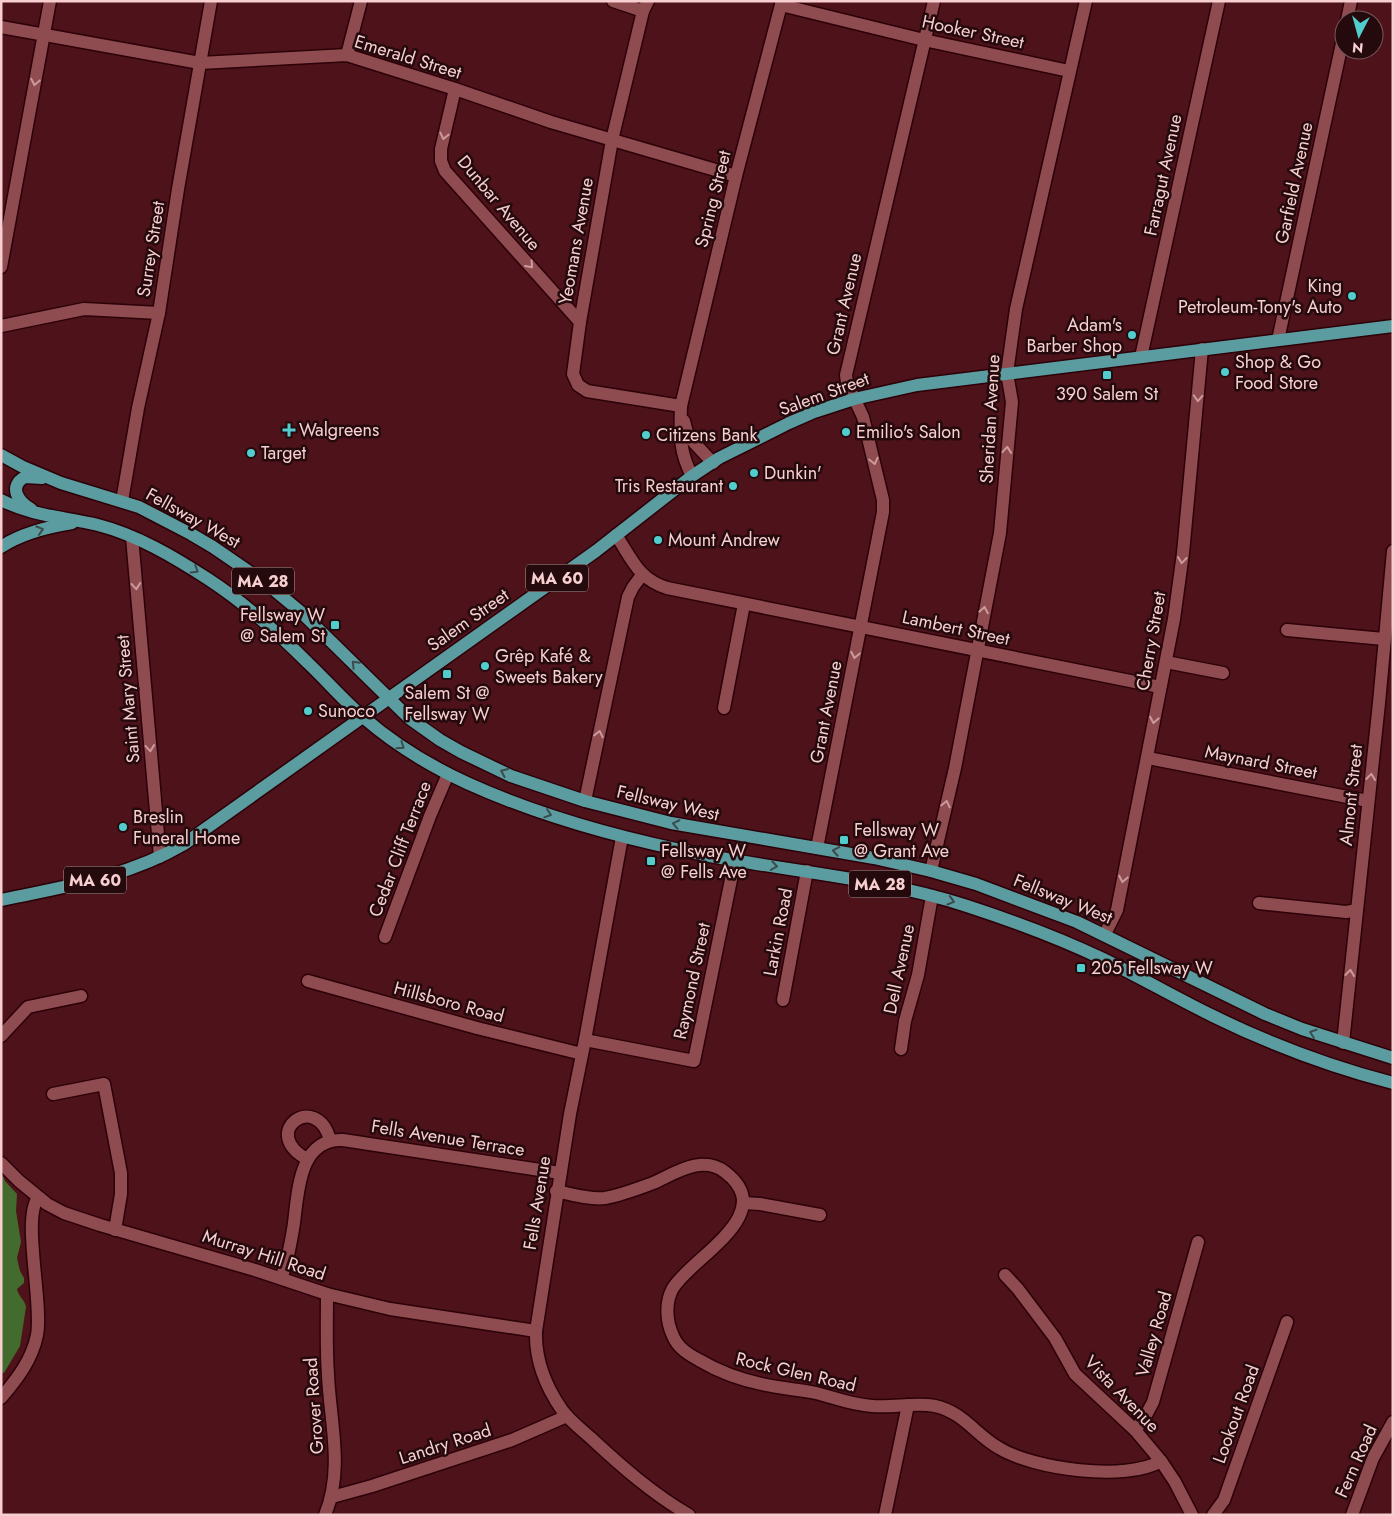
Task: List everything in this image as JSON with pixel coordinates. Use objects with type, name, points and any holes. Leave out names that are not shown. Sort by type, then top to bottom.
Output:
[{"type":"main road","name":"Salem Street","points":[[160,857],[184,844],[389,699],[451,652],[616,536],[692,476],[789,423],[854,399],[917,385],[1393,326]]},
{"type":"main road","name":"Fellsway West","points":[[1,454],[61,484],[139,507],[191,534],[232,559],[267,584],[318,628],[409,718],[461,752],[511,776],[585,801],[694,828],[874,858],[931,871],[1037,906],[1105,934],[1265,1014],[1302,1029],[1393,1058]]},
{"type":"main road","points":[[42,515],[19,500],[16,492],[17,484],[22,479],[31,476],[61,484]]},
{"type":"main road","name":"MA 28","points":[[1,500],[15,507],[42,515],[110,529],[132,537],[184,564],[248,607],[284,639],[362,717],[403,747],[448,774],[521,805],[622,837],[735,860],[900,888],[997,916],[1057,939],[1132,974],[1210,1015],[1284,1048],[1324,1063],[1393,1083]]},
{"type":"main road","points":[[1,547],[35,532],[81,522]]},
{"type":"main road","name":"MA 60","points":[[1,900],[117,874],[160,857]]},
{"type":"street","points":[[1,267],[50,1]]},
{"type":"street","name":"Surrey Street","points":[[122,501],[138,408],[158,313],[211,1]]},
{"type":"street","points":[[347,56],[361,1]]},
{"type":"street","points":[[613,1],[646,6]]},
{"type":"street","name":"Grant Avenue","points":[[817,848],[882,524],[883,500],[863,417],[847,383],[846,375],[934,1]]},
{"type":"street","name":"Sheridan Avenue","points":[[931,871],[954,768],[1000,533],[1012,402],[1007,373],[1016,309],[1086,1]]},
{"type":"street","name":"Farragut Avenue","points":[[1141,357],[1219,1]]},
{"type":"street","name":"Hooker Street","points":[[782,3],[924,40],[1069,71]]},
{"type":"street","name":"Spring Street","points":[[692,476],[682,453],[679,436],[681,406],[736,176],[782,3]]},
{"type":"street","name":"Yeomans Avenue","points":[[646,6],[612,140],[580,322],[573,374],[575,382],[582,389],[594,393],[681,406]]},
{"type":"street","name":"Emerald Street","points":[[1,27],[200,63],[347,56],[455,89],[551,122],[736,176]]},
{"type":"street","name":"Garfield Avenue","points":[[1278,340],[1338,60]]},
{"type":"street","name":"Dunbar Avenue","points":[[455,89],[441,149],[441,160],[445,171],[580,322]]},
{"type":"street","points":[[1,326],[84,309],[158,313]]},
{"type":"street","name":"Cherry Street","points":[[1105,934],[1117,910],[1174,619],[1183,553],[1202,349]]},
{"type":"street","name":"Spring Street","points":[[681,406],[688,436],[713,463]]},
{"type":"street","name":"Lambert Street","points":[[616,536],[642,575],[652,583],[667,588],[1160,687]]},
{"type":"street","name":"Saint Mary Street","points":[[132,537],[160,857]]},
{"type":"street","name":"Almont Street","points":[[1343,1043],[1368,801],[1388,654],[1384,639],[1393,550]]},
{"type":"street","points":[[585,801],[628,597],[633,586],[642,575]]},
{"type":"street","points":[[724,708],[744,604]]},
{"type":"street","points":[[1287,630],[1384,639]]},
{"type":"street","points":[[1166,662],[1222,673]]},
{"type":"street","name":"Maynard Street","points":[[1148,758],[1368,801]]},
{"type":"street","name":"Cedar Cliff Terrace","points":[[385,937],[430,816],[448,774]]},
{"type":"street","name":"Fells Avenue","points":[[622,837],[556,1191],[536,1331],[536,1346],[542,1371],[551,1392],[567,1416],[634,1477],[688,1515]]},
{"type":"street","name":"Raymond Street","points":[[585,1040],[694,1060],[735,860]]},
{"type":"street","name":"Larkin Road","points":[[783,1000],[807,871]]},
{"type":"street","name":"Dell Avenue","points":[[901,1049],[905,1021],[918,975],[932,896]]},
{"type":"street","points":[[1259,903],[1346,912],[1357,910]]},
{"type":"street","name":"Hillsboro Road","points":[[308,981],[477,1028],[582,1054]]},
{"type":"street","points":[[1,1036],[28,1007],[81,996]]},
{"type":"street","points":[[53,1094],[104,1084],[121,1173],[115,1230]]},
{"type":"street","points":[[281,1278],[286,1265],[301,1178],[307,1159],[330,1140],[328,1131],[318,1120],[306,1116],[295,1120],[289,1128],[288,1139],[292,1148],[307,1159]]},
{"type":"street","name":"Fells Avenue Terrace","points":[[330,1140],[351,1141],[560,1174]]},
{"type":"street","name":"Murray Hill Road","points":[[1,1163],[38,1198],[64,1213],[115,1230],[281,1278],[326,1294],[390,1309],[536,1331]]},
{"type":"street","points":[[556,1191],[604,1198],[636,1189],[687,1168],[707,1165],[719,1168],[728,1174],[737,1185],[743,1203],[760,1204],[820,1215]]},
{"type":"street","points":[[1,1398],[27,1364],[36,1336],[38,1310],[32,1210],[38,1198]]},
{"type":"street","name":"Rock Glen Road","points":[[743,1203],[740,1217],[732,1230],[678,1282],[672,1289],[668,1303],[668,1322],[678,1344],[704,1364],[747,1380],[820,1394],[863,1406],[886,1407],[908,1405],[938,1407],[954,1412],[994,1445],[1023,1460],[1058,1467],[1108,1472],[1136,1470],[1160,1461]]},
{"type":"street","name":"Valley Road","points":[[1134,1430],[1145,1417],[1152,1402],[1198,1242]]},
{"type":"street","name":"Vista Avenue","points":[[1004,1276],[1018,1289],[1055,1338],[1075,1374],[1134,1430],[1160,1461],[1192,1515]]},
{"type":"street","name":"Grover Road","points":[[325,1515],[332,1498],[336,1474],[328,1375],[326,1294]]},
{"type":"street","name":"Lookout Road","points":[[1213,1515],[1224,1500],[1287,1322]]},
{"type":"street","points":[[885,1515],[908,1405]]},
{"type":"street","name":"Landry Road","points":[[332,1498],[512,1440],[567,1416]]},
{"type":"street","name":"Fern Road","points":[[1352,1515],[1373,1458],[1393,1422]]},
{"type":"green space","points":[[1,1172],[5,1181],[17,1194],[16,1211],[21,1242],[17,1258],[24,1283],[17,1289],[26,1307],[20,1346],[4,1373],[1,1372]]},
{"type":"place","name":"King Petroleum-Tony's Auto","points":[[1352,296]]},
{"type":"place","name":"Adam's Barber Shop","points":[[1132,335]]},
{"type":"place","name":"Shop & Go Food Store","points":[[1225,372]]},
{"type":"place","name":"390 Salem St","points":[[1107,375]]},
{"type":"place","name":"Walgreens","points":[[289,430]]},
{"type":"place","name":"Emilio's Salon","points":[[846,432]]},
{"type":"place","name":"Citizens Bank","points":[[646,435]]},
{"type":"place","name":"Target","points":[[251,453]]},
{"type":"place","name":"Dunkin'","points":[[754,473]]},
{"type":"place","name":"Tris Restaurant","points":[[733,486]]},
{"type":"place","name":"Mount Andrew","points":[[658,540]]},
{"type":"place","name":"Fellsway W @ Salem St","points":[[335,625]]},
{"type":"place","name":"Grêp Kafé & Sweets Bakery","points":[[485,666]]},
{"type":"place","name":"Salem St @ Fellsway W","points":[[447,674]]},
{"type":"place","name":"Sunoco","points":[[308,711]]},
{"type":"place","name":"Breslin Funeral Home","points":[[123,827]]},
{"type":"place","name":"Fellsway W @ Grant Ave","points":[[844,840]]},
{"type":"place","name":"Fellsway W @ Fells Ave","points":[[651,861]]},
{"type":"place","name":"205 Fellsway W","points":[[1081,968]]}]
